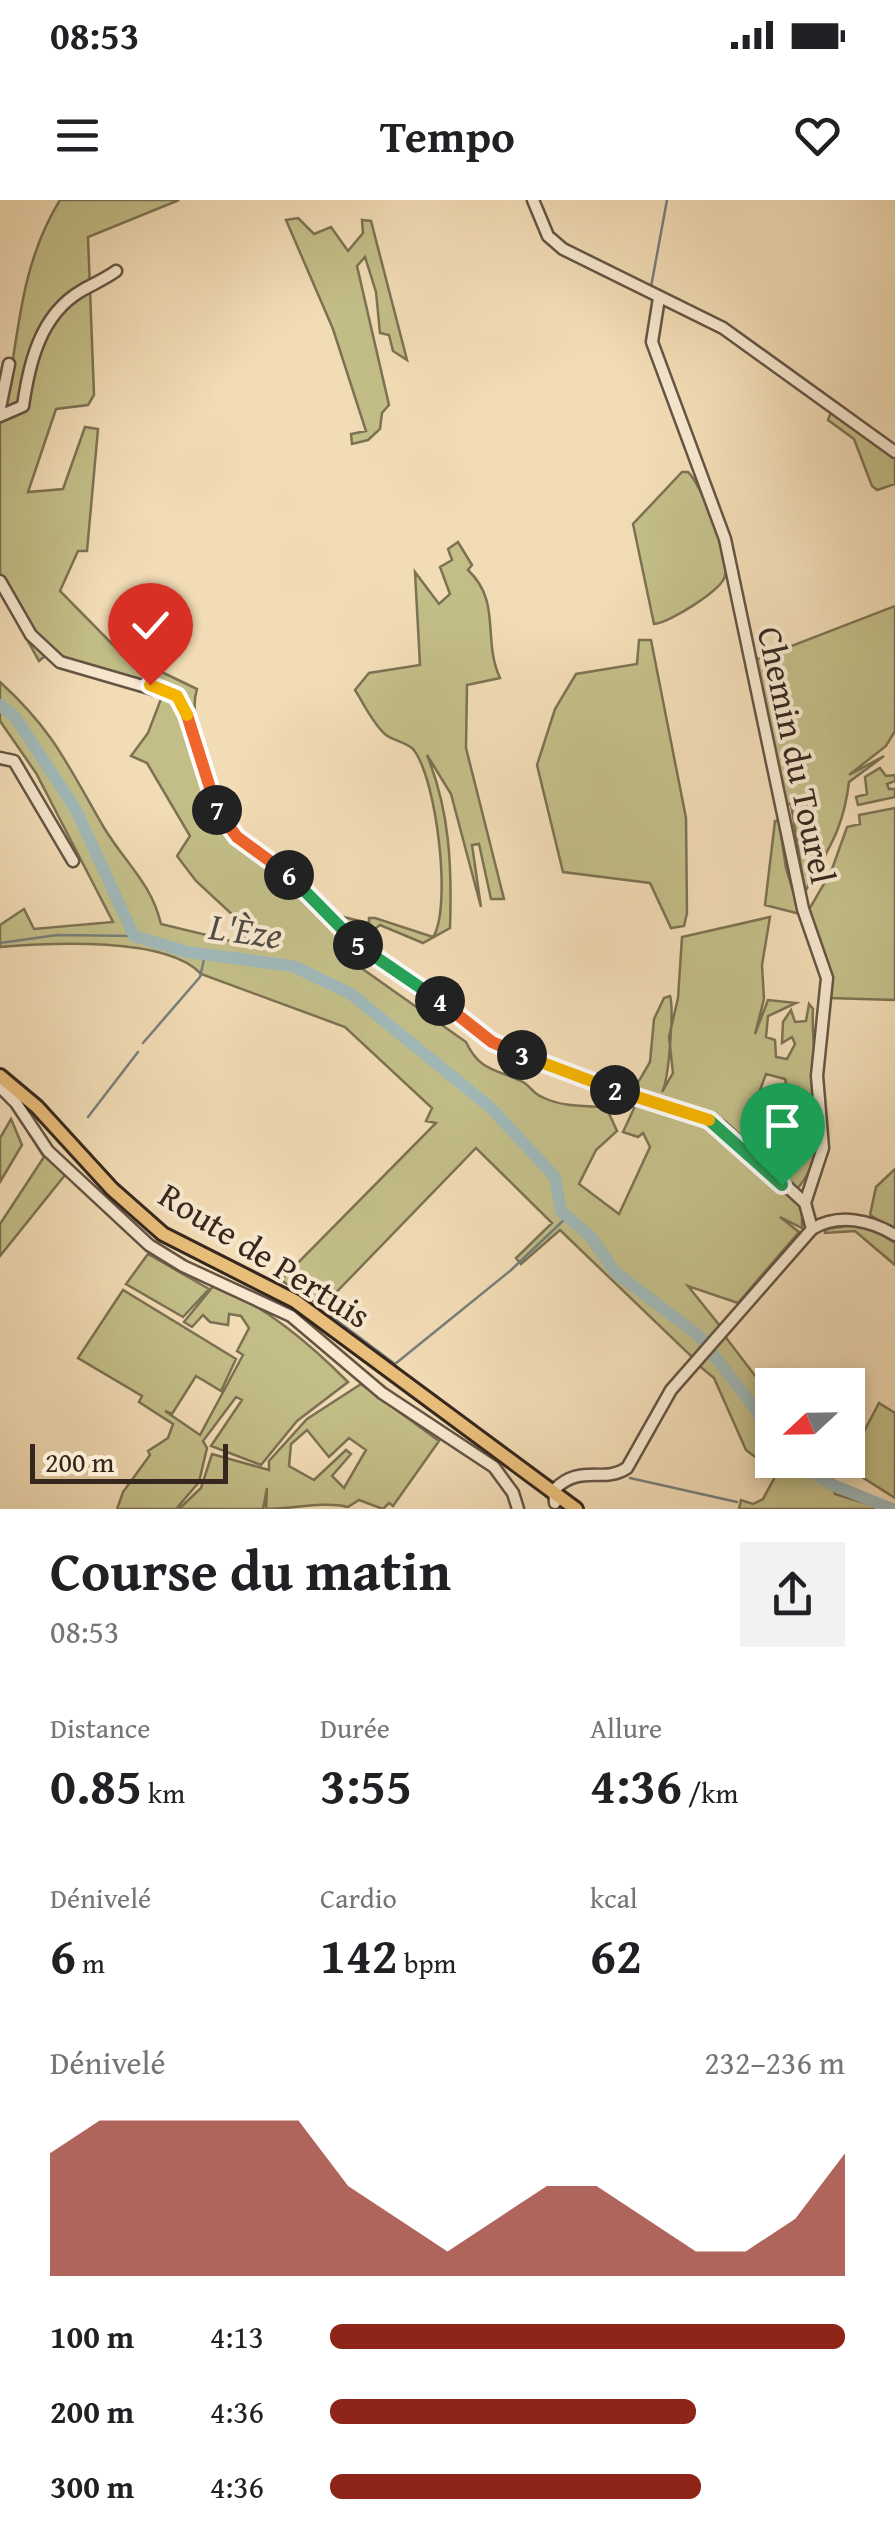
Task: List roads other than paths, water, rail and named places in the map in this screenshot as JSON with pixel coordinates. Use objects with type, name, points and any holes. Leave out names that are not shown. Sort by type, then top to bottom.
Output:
[{"type":"main road","name":"Route de Pertuis","points":[[0,1076],[37,1107],[147,1222],[197,1254],[295,1301],[421,1394],[556,1502],[576,1509]]},
{"type":"street","points":[[533,200],[548,236],[562,249],[723,328],[895,452]]},
{"type":"street","points":[[0,416],[23,406],[33,346],[56,316],[78,292],[116,271]]},
{"type":"street","name":"Chemin du Tourel","points":[[659,298],[652,342],[725,538],[803,909],[827,978],[817,1076],[823,1148],[804,1203]]},
{"type":"street","points":[[0,408],[9,364]]},
{"type":"street","points":[[0,581],[31,635],[60,662],[168,690],[177,696],[186,711],[208,788],[226,826],[294,878],[359,946],[492,1042],[722,1126],[804,1203],[812,1228]]},
{"type":"street","points":[[0,758],[14,760],[74,862]]},
{"type":"street","points":[[0,1088],[16,1103],[48,1150],[149,1245],[183,1266],[292,1316],[382,1393],[494,1467],[513,1493],[518,1509]]},
{"type":"street","points":[[556,1502],[568,1480],[584,1473],[617,1474],[627,1468],[664,1399],[812,1228],[834,1221],[862,1221],[895,1236]]},
{"type":"waterway","points":[[651,287],[667,200]]},
{"type":"waterway","name":"L'Èze","points":[[0,705],[15,717],[75,808],[134,936],[187,952],[293,966],[351,994],[491,1108],[555,1177],[561,1211],[591,1237],[615,1272],[699,1336],[755,1409]]},
{"type":"waterway","points":[[0,943],[57,935],[134,936]]},
{"type":"waterway","points":[[143,1043],[200,977],[205,955]]},
{"type":"waterway","points":[[88,1117],[138,1052]]},
{"type":"waterway","points":[[327,1313],[395,1364],[510,1271],[567,1217]]},
{"type":"waterway","points":[[630,1478],[737,1502]]},
{"type":"waterway","name":"L'Èze","points":[[822,1478],[892,1509]]}]
